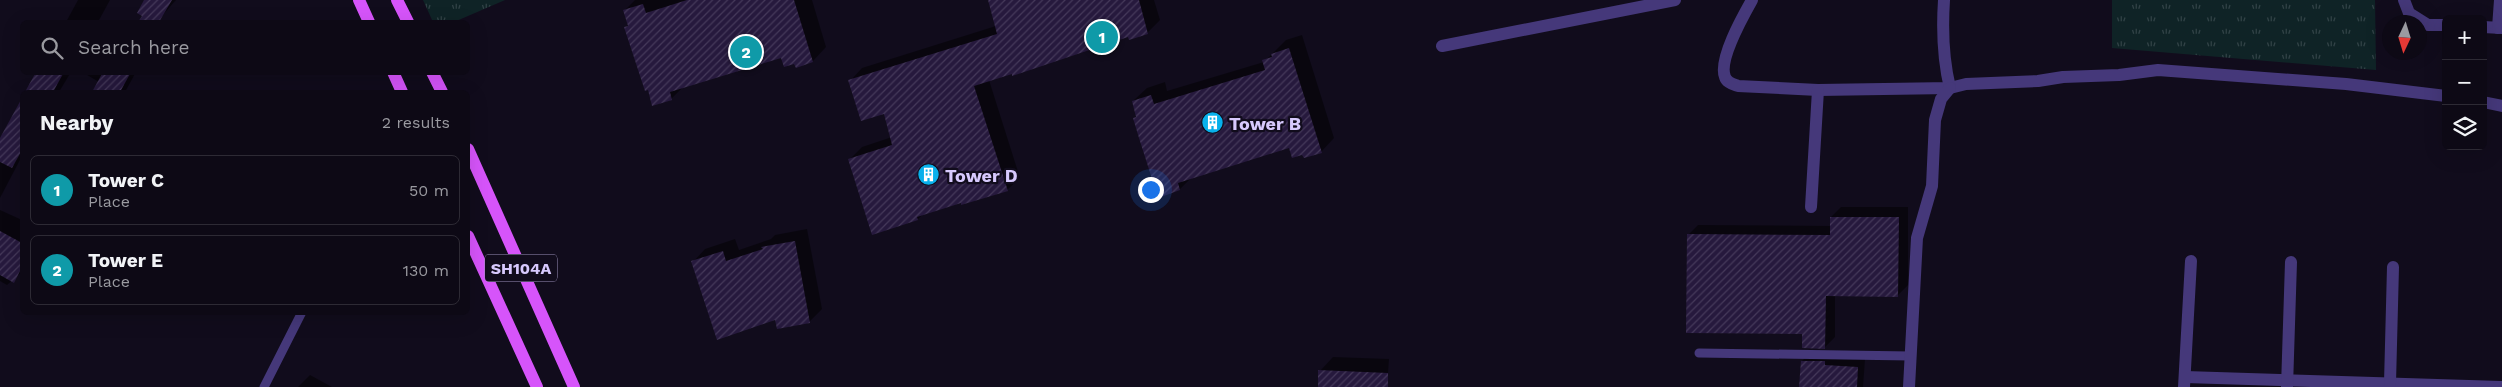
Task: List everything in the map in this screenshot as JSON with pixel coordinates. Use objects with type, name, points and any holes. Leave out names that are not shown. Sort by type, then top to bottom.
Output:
[{"type":"main road","points":[[359,0],[368,20]]},
{"type":"main road","points":[[397,0],[407,20]]},
{"type":"main road","points":[[394,75],[401,90]]},
{"type":"main road","points":[[434,75],[441,90]]},
{"type":"main road","name":"SH104A","points":[[470,153],[574,387]]},
{"type":"main road","name":"SH104A","points":[[470,240],[537,387]]},
{"type":"street","points":[[1442,46],[1675,0]]},
{"type":"street","points":[[1752,0],[1730,43],[1724,75],[1728,82],[1738,86],[1818,90],[1950,88],[1966,84],[2038,81],[2063,77],[2119,75],[2158,70],[2346,84],[2442,96]]},
{"type":"street","points":[[1944,0],[1942,40],[1944,67],[1950,88]]},
{"type":"street","points":[[2404,0],[2408,13],[2428,24],[2442,25]]},
{"type":"street","points":[[2487,27],[2500,28],[2500,0]]},
{"type":"street","points":[[1909,387],[1917,238],[1932,186],[1935,120],[1941,99],[1950,88]]},
{"type":"street","points":[[1811,207],[1818,90]]},
{"type":"street","points":[[2487,103],[2502,106]]},
{"type":"street","points":[[2191,260],[2184,382],[2390,383],[2501,387]]},
{"type":"street","points":[[2287,384],[2290,262]]},
{"type":"street","points":[[2390,383],[2392,267]]},
{"type":"lane","points":[[264,387],[300,315]]},
{"type":"lane","points":[[1699,353],[1911,356]]},
{"type":"green space","points":[[423,0],[505,0],[459,20],[432,20]]},
{"type":"green space","points":[[2112,0],[2375,0],[2376,70],[2112,48]]},
{"type":"building","points":[[144,0],[172,0],[160,20],[139,20],[142,16],[137,13]]},
{"type":"building","points":[[687,0],[794,0],[813,62],[796,68],[794,64],[784,67],[781,58],[670,92],[672,100],[652,106],[648,90],[645,91],[624,27],[628,26],[623,10],[643,4],[646,13]]},
{"type":"building","points":[[988,0],[1139,0],[1148,34],[1129,40],[1128,37],[1012,76],[1012,74],[974,86],[1008,191],[917,217],[918,220],[872,235],[848,159],[892,145],[884,114],[861,121],[848,80],[997,34]]},
{"type":"building","name":"Tower B","points":[[1289,48],[1322,153],[1304,158],[1302,155],[1292,158],[1289,148],[1178,183],[1180,190],[1161,197],[1156,182],[1153,182],[1139,138],[1133,118],[1136,117],[1132,101],[1151,95],[1154,104],[1265,70],[1262,60],[1272,57],[1271,54]]},
{"type":"building","points":[[34,75],[62,75],[54,90],[26,90]]},
{"type":"building","points":[[101,75],[129,75],[121,90],[93,90]]},
{"type":"building","points":[[20,102],[20,154],[12,168],[0,162],[0,138]]},
{"type":"building","points":[[1830,217],[1899,217],[1898,297],[1826,296],[1825,349],[1802,348],[1802,334],[1686,333],[1687,234],[1830,235]]},
{"type":"building","points":[[0,231],[20,242],[20,271],[14,283],[0,275]]},
{"type":"building","points":[[795,241],[810,323],[777,329],[775,320],[717,340],[691,261],[723,251],[726,261],[763,249],[761,247]]},
{"type":"building","points":[[1801,361],[1825,361],[1825,365],[1858,367],[1857,387],[1799,387]]},
{"type":"building","points":[[1318,370],[1388,373],[1388,387],[1318,387]]},
{"type":"place","name":"Tower C","points":[[1102,37]]},
{"type":"place","name":"Tower E","points":[[746,52]]},
{"type":"place","name":"Tower B","points":[[1213,123]]},
{"type":"place","name":"Tower D","points":[[929,175]]}]
